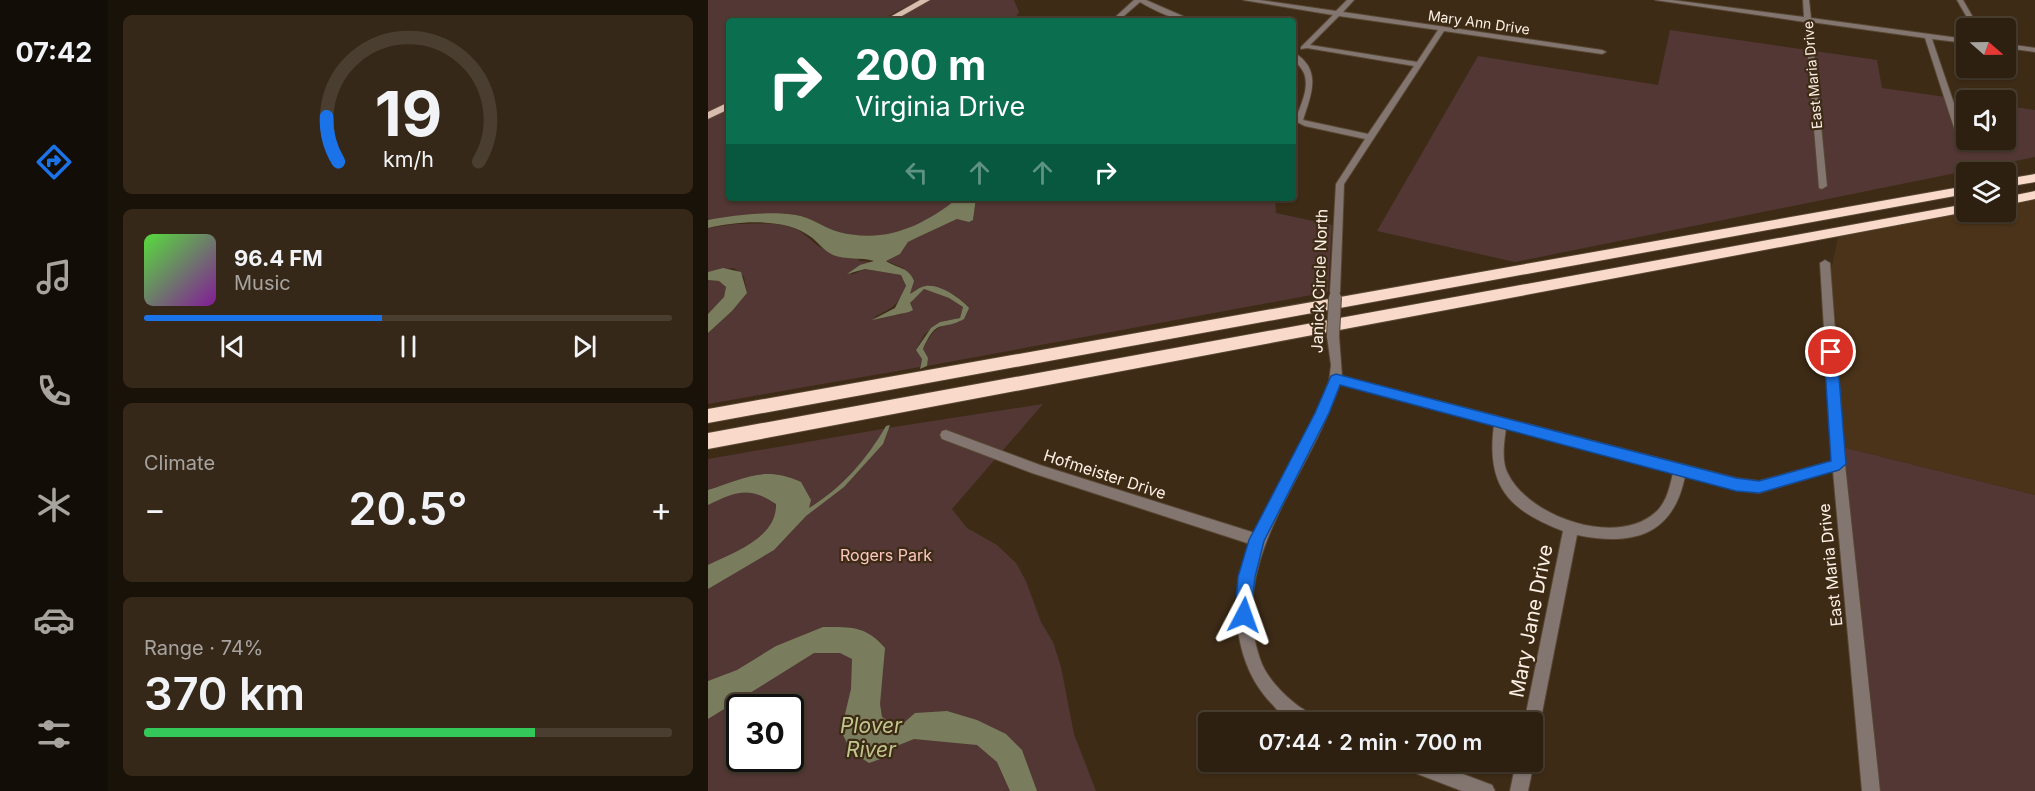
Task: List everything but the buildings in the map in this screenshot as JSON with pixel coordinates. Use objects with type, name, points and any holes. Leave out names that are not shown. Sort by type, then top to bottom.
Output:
[{"type":"highway","points":[[2016,181],[2035,178]]},
{"type":"highway","points":[[708,416],[1956,192]]},
{"type":"highway","points":[[2016,199],[2035,195]]},
{"type":"highway","points":[[708,441],[1956,210]]},
{"type":"main road","points":[[885,18],[918,0]]},
{"type":"main road","points":[[893,18],[926,0]]},
{"type":"main road","points":[[708,114],[726,105]]},
{"type":"street","points":[[1118,18],[1140,0],[1183,18]]},
{"type":"street","name":"Mary Ann Drive","points":[[1246,0],[1281,2],[1338,14],[1602,52]]},
{"type":"street","points":[[1296,52],[1306,46],[1351,0]]},
{"type":"street","points":[[1658,0],[1956,40]]},
{"type":"street","name":"East Maria Drive","points":[[1806,0],[1822,186]]},
{"type":"street","points":[[1960,0],[1970,18]]},
{"type":"street","name":"Janick Circle North","points":[[1293,712],[1265,684],[1250,651],[1245,634],[1244,596],[1257,540],[1322,413],[1336,379],[1333,336],[1340,184],[1442,29]]},
{"type":"street","points":[[1928,36],[1956,124]]},
{"type":"street","points":[[1306,46],[1418,64]]},
{"type":"street","points":[[2016,47],[2035,50]]},
{"type":"street","points":[[1296,58],[1307,72],[1310,82],[1307,102],[1299,121],[1369,137]]},
{"type":"street","name":"East Maria Drive","points":[[1825,262],[1839,464],[1871,791]]},
{"type":"street","points":[[1336,379],[1736,484],[1759,487],[1839,464]]},
{"type":"street","points":[[1500,423],[1497,455],[1501,475],[1511,489],[1541,514],[1571,528],[1613,533],[1630,531],[1647,525],[1660,516],[1668,505],[1675,492],[1680,470]]},
{"type":"street","name":"Hofmeister Drive","points":[[946,435],[1027,466],[1257,540]]},
{"type":"street","name":"Mary Jane Drive","points":[[1535,712],[1571,528]]},
{"type":"street","points":[[1435,772],[1486,791]]},
{"type":"street","points":[[1519,791],[1523,772]]},
{"type":"shaded area","points":[[2035,195],[2035,495],[1842,447],[1830,276],[1839,232],[1956,210],[1956,222],[2016,222],[2016,199]]},
{"type":"green space","points":[[708,0],[918,0],[885,18],[726,18],[726,103],[708,112]]},
{"type":"green space","points":[[930,0],[1014,0],[1019,12],[1015,18],[897,18]]},
{"type":"green space","points":[[1670,30],[1877,60],[1882,88],[1956,98],[1956,150],[2016,150],[2016,107],[2035,110],[2035,157],[2010,162],[1956,162],[1956,173],[1515,262],[1377,231],[1478,56],[1658,85]]},
{"type":"green space","points":[[726,110],[726,201],[954,201],[917,225],[872,236],[839,232],[807,218],[786,214],[752,214],[708,220],[708,119]]},
{"type":"green space","points":[[976,201],[1275,201],[1276,213],[1332,225],[1328,292],[927,366],[928,358],[923,349],[929,338],[940,327],[959,322],[967,305],[956,296],[931,286],[909,295],[912,288],[903,268],[886,261],[900,254],[908,242],[916,238],[957,219],[973,220]]},
{"type":"green space","points":[[735,224],[789,226],[826,250],[858,257],[859,261],[875,262],[854,269],[851,275],[865,269],[901,275],[906,287],[899,299],[893,306],[873,318],[902,314],[918,293],[924,289],[949,298],[963,307],[960,318],[940,322],[924,335],[916,350],[922,358],[920,367],[708,404],[708,333],[732,311],[747,293],[744,277],[734,268],[708,272],[708,228]]},
{"type":"green space","points":[[708,280],[719,281],[726,287],[724,297],[708,314]]},
{"type":"green space","name":"Rogers Park","points":[[1043,404],[952,509],[967,528],[997,545],[1016,563],[1026,581],[1041,622],[1053,642],[1061,667],[1074,734],[1096,791],[708,791],[708,459]]},
{"type":"green space","points":[[1842,447],[2035,495],[2035,791],[1877,791]]},
{"type":"water","points":[[954,201],[976,201],[973,220],[969,222],[957,219],[916,238],[908,242],[900,254],[886,261],[906,270],[912,276],[914,281],[910,294],[922,287],[934,286],[954,295],[969,308],[964,319],[936,328],[923,349],[928,358],[927,366],[920,369],[922,359],[916,350],[931,328],[940,322],[960,318],[963,307],[949,298],[924,289],[910,303],[913,310],[872,320],[895,308],[906,286],[901,275],[865,269],[847,274],[860,265],[874,261],[833,255],[811,237],[789,226],[747,222],[708,228],[708,220],[775,213],[802,216],[839,232],[872,236],[903,230]]},
{"type":"water","points":[[723,268],[741,272],[747,293],[732,311],[708,333],[708,314],[724,297],[726,287],[719,281],[708,280],[708,272]]},
{"type":"water","points":[[890,425],[883,444],[844,487],[806,516],[774,550],[708,589],[708,565],[741,549],[762,535],[774,516],[776,504],[758,495],[742,492],[708,505],[708,490],[743,478],[764,474],[788,477],[801,482],[811,500],[809,508],[853,472],[871,450],[886,426]]},
{"type":"water","name":"Plover River","points":[[823,627],[858,629],[871,635],[885,648],[880,704],[882,717],[898,728],[915,713],[947,711],[977,720],[1006,734],[1022,750],[1037,791],[1010,791],[997,762],[977,745],[914,739],[899,745],[886,757],[869,763],[851,751],[841,731],[851,689],[852,659],[840,653],[814,653],[748,694],[726,694],[726,708],[708,719],[708,681],[737,670],[776,646]]},
{"type":"route","points":[[1244,615],[1246,577],[1257,540],[1322,413],[1336,379],[1736,484],[1759,487],[1839,464],[1831,352]]}]
